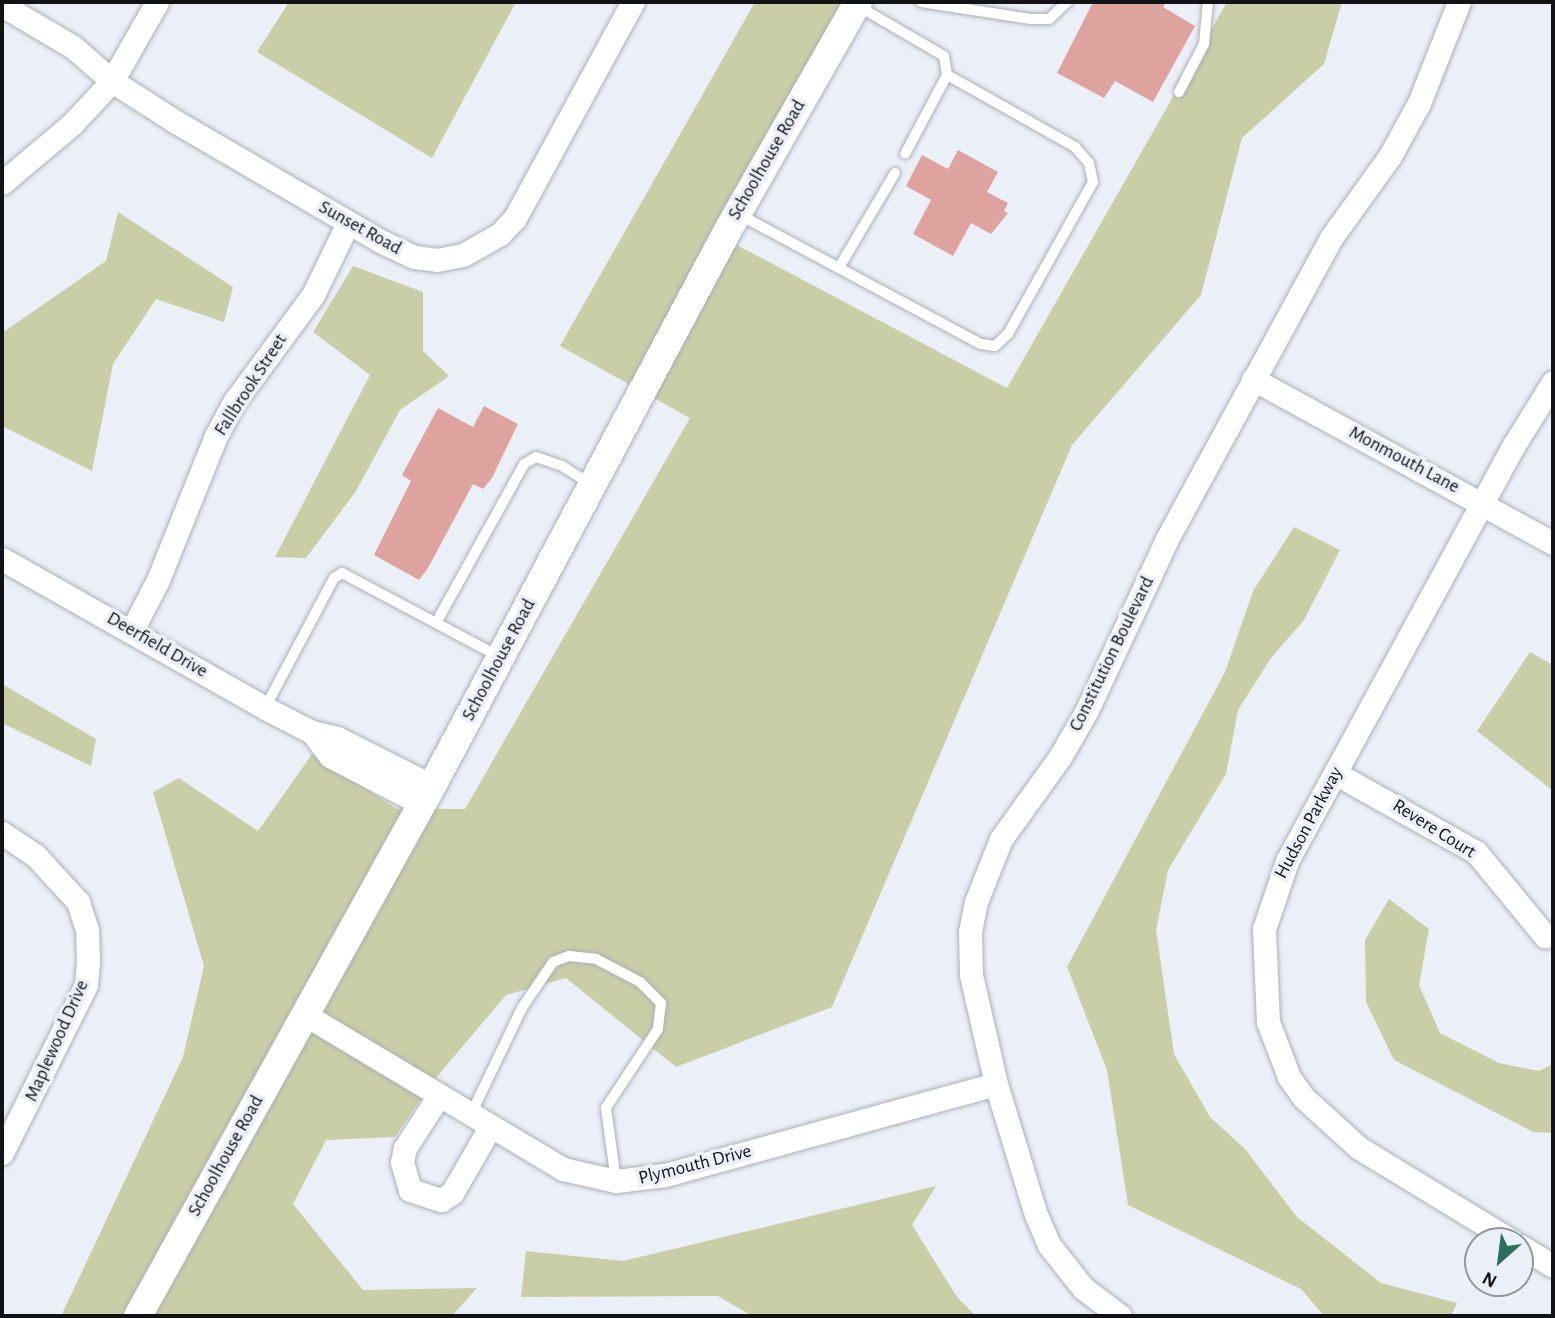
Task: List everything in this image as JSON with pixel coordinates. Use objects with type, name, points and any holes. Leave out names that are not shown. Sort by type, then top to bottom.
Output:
[{"type":"street","points":[[2,183],[72,124],[112,81],[157,2]]},
{"type":"street","name":"Sunset Road","points":[[2,5],[73,47],[112,81],[348,223],[414,257],[437,260],[463,255],[500,234],[515,218],[634,2]]},
{"type":"street","name":"Constitution Boulevard","points":[[1120,1316],[1083,1288],[1049,1245],[996,1084],[971,975],[970,932],[987,869],[1087,710],[1167,539],[1331,238],[1390,156],[1419,103],[1460,2]]},
{"type":"street","name":"Schoolhouse Road","points":[[138,1316],[427,795],[594,486],[737,213],[857,3]]},
{"type":"street","name":"Fallbrook Street","points":[[132,630],[158,580],[216,436],[235,401],[313,295],[348,223]]},
{"type":"street","name":"Monmouth Lane","points":[[1253,379],[1553,543]]},
{"type":"street","name":"Hudson Parkway","points":[[1489,1227],[1359,1148],[1304,1098],[1277,1050],[1265,999],[1265,929],[1287,861],[1483,503],[1553,382]]},
{"type":"street","name":"Deerfield Drive","points":[[2,559],[312,732],[330,756],[427,795]]},
{"type":"street","name":"Revere Court","points":[[1335,773],[1476,852],[1545,936]]},
{"type":"street","name":"Maplewood Drive","points":[[2,833],[35,855],[78,902],[87,930],[89,962],[86,985],[4,1143]]},
{"type":"street","name":"Plymouth Drive","points":[[304,1014],[479,1123],[563,1169],[616,1181],[665,1174],[996,1084]]},
{"type":"street","points":[[438,1097],[405,1148],[402,1162],[410,1190],[440,1200],[452,1193],[479,1123]]},
{"type":"street","points":[[1534,1254],[1553,1266]]},
{"type":"lane","points":[[922,2],[1031,19],[1049,19],[1068,2]]},
{"type":"lane","points":[[1179,92],[1203,44],[1208,2]]},
{"type":"lane","points":[[857,3],[944,56],[947,75],[905,153]]},
{"type":"lane","points":[[737,213],[981,344],[995,346],[1008,334],[1093,182],[1090,163],[1075,147],[947,75]]},
{"type":"lane","points":[[840,266],[895,173]]},
{"type":"lane","points":[[436,623],[524,464],[536,457],[562,466],[594,486]]},
{"type":"lane","points":[[265,708],[334,578],[342,573],[500,657]]},
{"type":"lane","points":[[479,1123],[523,1008],[553,962],[569,956],[596,960],[640,982],[661,1003],[658,1029],[606,1108],[616,1181]]},
{"type":"green space","points":[[289,2],[516,2],[432,158],[257,52]]},
{"type":"green space","points":[[755,2],[862,2],[733,243],[1007,388],[1227,2],[1342,2],[1324,64],[1242,138],[1201,295],[1072,445],[832,1007],[676,1067],[566,978],[506,995],[430,1085],[395,1137],[326,1140],[293,1204],[363,1290],[477,1288],[452,1316],[61,1316],[183,1057],[204,966],[153,792],[179,778],[258,831],[312,754],[397,809],[465,809],[690,418],[560,346]]},
{"type":"green space","points":[[118,212],[233,287],[224,322],[156,299],[113,364],[92,471],[2,426],[2,333],[106,261]]},
{"type":"green space","points":[[353,266],[423,292],[423,351],[449,376],[400,410],[356,491],[306,558],[275,557],[370,375],[313,332]]},
{"type":"green space","points":[[1294,527],[1340,550],[1304,620],[1271,658],[1238,710],[1226,774],[1168,870],[1156,930],[1174,1054],[1210,1117],[1245,1149],[1297,1217],[1381,1283],[1457,1303],[1451,1316],[1324,1316],[1301,1289],[1128,1205],[1107,1070],[1067,967],[1225,672],[1253,591]]},
{"type":"green space","points":[[1530,652],[1553,665],[1553,791],[1477,731]]},
{"type":"green space","points":[[2,684],[96,739],[91,766],[2,723]]},
{"type":"green space","points":[[1389,899],[1429,929],[1419,985],[1440,1033],[1499,1063],[1539,1071],[1553,1064],[1553,1133],[1533,1132],[1394,1060],[1366,1002],[1365,940]]},
{"type":"green space","points":[[936,1186],[912,1225],[957,1297],[976,1316],[752,1316],[718,1296],[521,1297],[526,1251],[623,1261]]},
{"type":"building","points":[[1093,2],[1166,2],[1163,7],[1195,26],[1153,102],[1115,81],[1104,98],[1057,73]]},
{"type":"building","points":[[958,150],[998,172],[987,192],[1008,203],[1004,211],[1008,213],[991,234],[971,223],[953,256],[913,234],[931,200],[906,186],[922,155],[948,169]]},
{"type":"building","points":[[484,406],[518,424],[492,478],[483,489],[473,484],[419,580],[374,555],[411,481],[402,475],[438,408],[473,427]]}]
